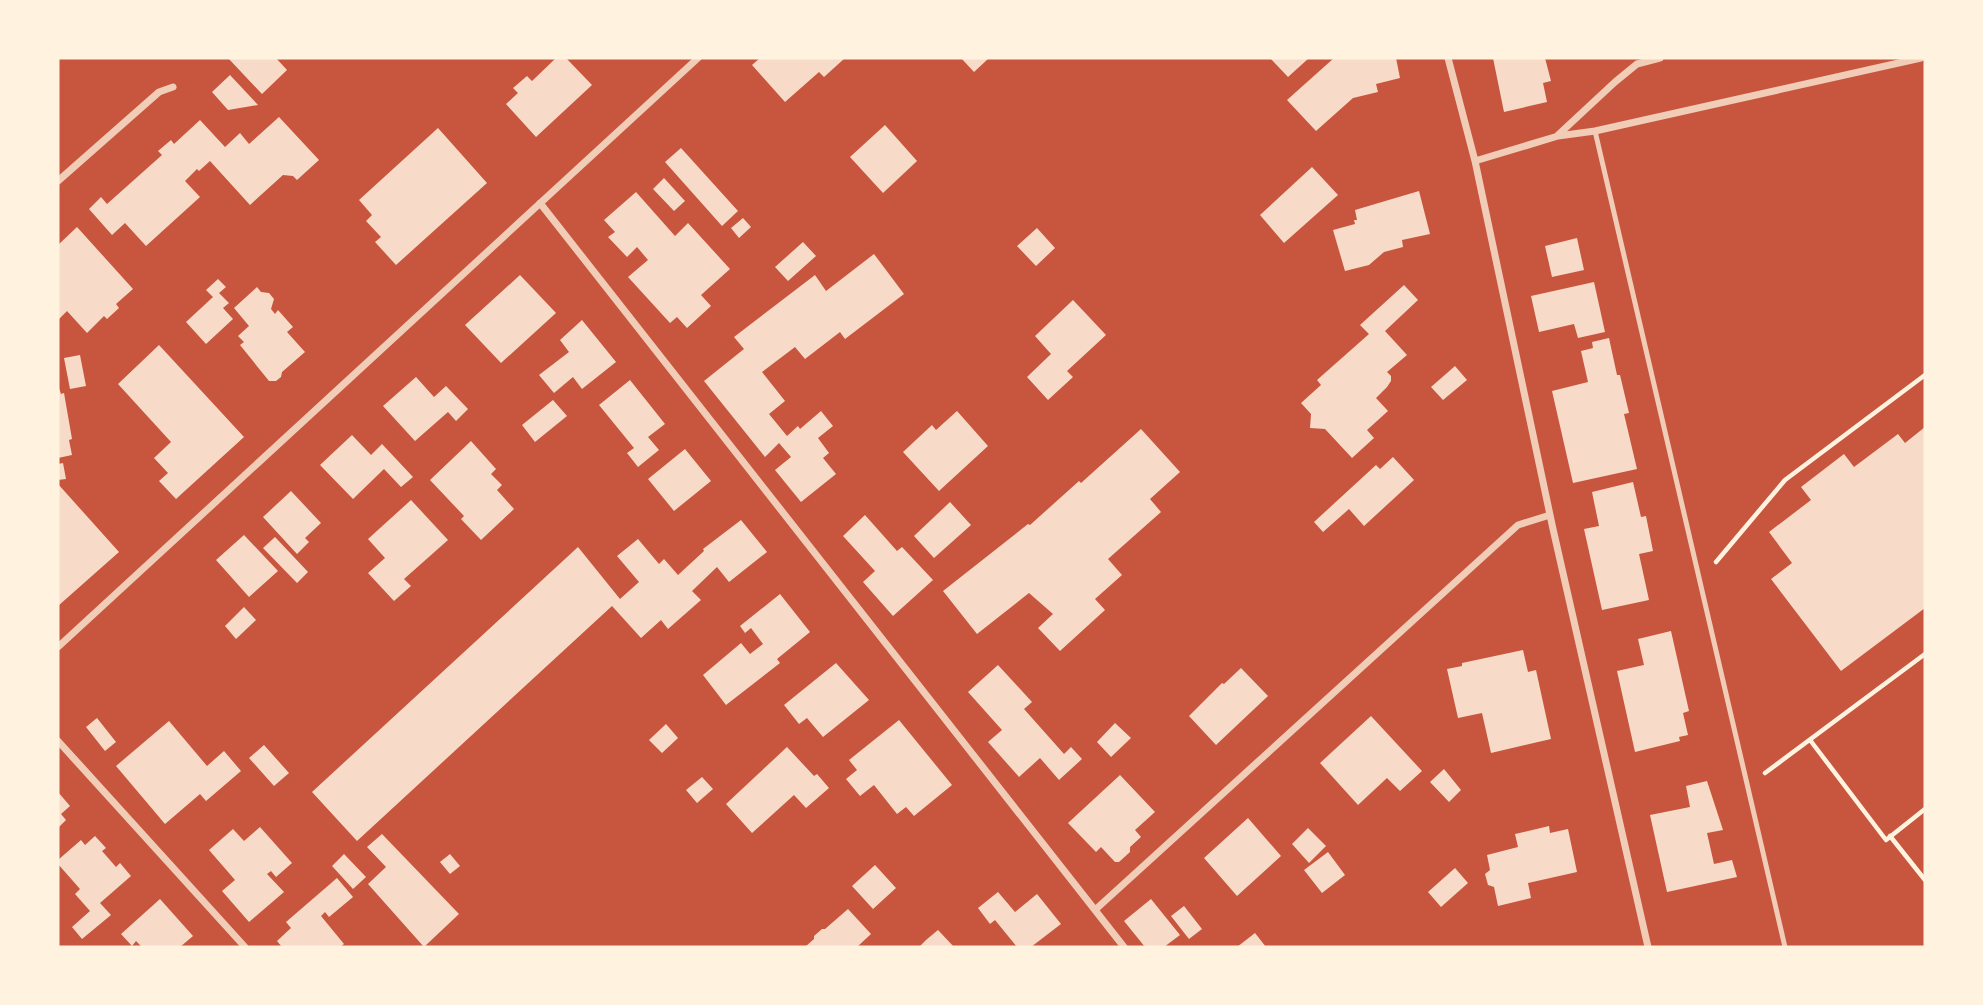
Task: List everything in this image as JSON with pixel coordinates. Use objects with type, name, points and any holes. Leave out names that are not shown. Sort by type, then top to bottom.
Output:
[{"type":"street","points":[[58,647],[698,58]]},
{"type":"street","points":[[1448,58],[1475,161],[1550,515],[1648,947]]},
{"type":"street","points":[[1558,136],[1637,64],[1660,58]]},
{"type":"street","points":[[1475,161],[1558,136],[1595,131],[1921,58]]},
{"type":"street","points":[[58,181],[159,92],[173,87]]},
{"type":"street","points":[[540,203],[1124,947]]},
{"type":"street","points":[[1095,910],[1518,525],[1550,515]]},
{"type":"street","points":[[58,741],[245,947]]},
{"type":"lane","points":[[1595,131],[1785,947]]},
{"type":"path","points":[[1700,582],[1786,480],[1925,375]]},
{"type":"path","points":[[1748,786],[1925,654]]},
{"type":"path","points":[[1810,740],[1886,839],[1925,809]]},
{"type":"path","points":[[1890,836],[1925,880]]},
{"type":"path","points":[[1920,873],[1925,869]]},
{"type":"building","points":[[228,58],[276,58],[287,70],[262,94]]},
{"type":"building","points":[[556,58],[566,58],[592,85],[536,137],[506,104],[518,93],[513,88],[527,76],[532,81]]},
{"type":"building","points":[[760,58],[845,58],[824,77],[819,72],[785,102],[752,65]]},
{"type":"building","points":[[961,58],[989,58],[974,72]]},
{"type":"building","points":[[1270,58],[1309,58],[1288,77]]},
{"type":"building","points":[[1334,58],[1396,58],[1400,78],[1376,84],[1378,92],[1353,98],[1316,131],[1287,100]]},
{"type":"building","points":[[1493,58],[1545,58],[1551,81],[1543,83],[1547,102],[1504,112]]},
{"type":"building","points":[[230,75],[258,105],[228,110],[212,92]]},
{"type":"building","points":[[279,117],[319,160],[297,180],[293,176],[283,175],[250,205],[210,161],[185,181],[200,197],[146,246],[125,223],[112,235],[89,209],[101,197],[107,204],[162,155],[158,151],[171,140],[174,144],[200,120],[225,147],[240,133],[249,144]]},
{"type":"building","points":[[885,125],[917,161],[883,193],[850,157]]},
{"type":"building","points":[[438,128],[487,183],[396,265],[375,242],[381,237],[366,221],[372,215],[359,200]]},
{"type":"building","points":[[681,148],[738,211],[722,226],[665,162]]},
{"type":"building","points":[[1312,167],[1338,195],[1284,243],[1260,215]]},
{"type":"building","points":[[664,178],[685,201],[674,211],[653,189]]},
{"type":"building","points":[[1419,191],[1430,234],[1402,240],[1403,247],[1384,252],[1369,265],[1345,271],[1333,230],[1355,224],[1355,210]]},
{"type":"building","points":[[636,192],[675,236],[688,223],[730,269],[701,295],[711,306],[687,328],[677,317],[670,323],[628,277],[648,260],[637,247],[627,257],[608,237],[615,232],[604,220]]},
{"type":"building","points":[[743,218],[751,227],[739,238],[731,228]]},
{"type":"building","points":[[77,227],[133,289],[116,304],[119,308],[107,319],[104,316],[87,333],[67,311],[58,320],[58,245]]},
{"type":"building","points":[[1037,228],[1055,248],[1036,266],[1017,246]]},
{"type":"building","points":[[1577,238],[1584,270],[1552,277],[1545,246]]},
{"type":"building","points":[[803,242],[816,256],[788,281],[775,267]]},
{"type":"building","points":[[874,254],[904,294],[845,339],[840,332],[805,359],[795,347],[762,372],[785,401],[769,414],[787,436],[821,411],[833,426],[818,438],[829,453],[823,458],[836,474],[801,502],[775,470],[791,457],[779,443],[765,457],[704,381],[744,349],[734,337],[815,275],[826,291]]},
{"type":"building","points":[[520,275],[556,313],[501,363],[465,325]]},
{"type":"building","points":[[218,279],[226,287],[219,293],[229,303],[223,308],[233,319],[206,344],[186,322],[213,297],[206,290]]},
{"type":"building","points":[[1594,282],[1605,332],[1578,338],[1574,324],[1539,332],[1531,296]]},
{"type":"building","points":[[1404,285],[1418,300],[1385,331],[1407,355],[1387,372],[1391,381],[1376,398],[1388,411],[1367,430],[1374,438],[1352,458],[1325,429],[1310,428],[1311,414],[1301,403],[1321,385],[1317,380],[1369,334],[1360,325]]},
{"type":"building","points":[[257,287],[274,299],[271,309],[275,314],[278,310],[293,327],[287,332],[305,352],[282,372],[276,381],[269,381],[240,345],[244,342],[238,336],[249,326],[234,308]]},
{"type":"building","points":[[1073,300],[1106,335],[1067,371],[1073,377],[1048,400],[1027,377],[1051,354],[1035,336]]},
{"type":"building","points":[[582,320],[616,362],[582,389],[573,377],[554,393],[539,375],[569,352],[560,340]]},
{"type":"building","points":[[1609,338],[1629,413],[1624,414],[1637,469],[1573,483],[1552,391],[1588,382],[1581,351],[1593,348],[1592,342]]},
{"type":"building","points":[[159,345],[244,437],[176,499],[159,481],[168,473],[154,458],[171,442],[118,384]]},
{"type":"building","points":[[80,355],[86,386],[70,389],[64,358]]},
{"type":"building","points":[[1455,366],[1467,380],[1443,400],[1431,387]]},
{"type":"building","points":[[416,377],[434,397],[446,386],[468,409],[456,421],[448,412],[415,441],[383,406]]},
{"type":"building","points":[[630,380],[665,424],[648,437],[659,450],[638,467],[627,453],[634,448],[599,405]]},
{"type":"building","points":[[58,385],[61,394],[64,393],[72,455],[58,458]]},
{"type":"building","points":[[553,400],[567,416],[535,442],[522,425]]},
{"type":"building","points":[[957,411],[988,446],[939,491],[903,452],[932,425],[936,430]]},
{"type":"building","points":[[1925,427],[1925,608],[1841,671],[1771,579],[1792,563],[1769,532],[1811,500],[1801,487],[1844,454],[1854,467],[1898,434],[1905,443]]},
{"type":"building","points":[[1141,429],[1180,472],[1150,499],[1161,512],[1108,559],[1122,575],[1095,599],[1105,610],[1060,651],[1038,628],[1053,614],[1029,593],[977,634],[943,591],[1030,525]]},
{"type":"building","points":[[352,435],[371,455],[382,444],[413,477],[401,487],[384,469],[353,499],[320,465]]},
{"type":"building","points":[[471,441],[496,469],[491,474],[502,485],[497,490],[514,509],[481,540],[461,519],[464,516],[430,480]]},
{"type":"building","points":[[685,449],[711,481],[674,511],[648,479]]},
{"type":"building","points":[[1393,457],[1414,480],[1364,526],[1349,509],[1323,532],[1314,522],[1376,465],[1380,469]]},
{"type":"building","points":[[63,463],[66,479],[58,480],[58,464]]},
{"type":"building","points":[[1633,482],[1641,517],[1646,516],[1653,551],[1639,554],[1649,600],[1602,610],[1584,529],[1599,526],[1592,492]]},
{"type":"building","points":[[58,484],[119,552],[58,606]]},
{"type":"building","points":[[291,491],[321,523],[305,538],[309,542],[297,554],[263,517]]},
{"type":"building","points":[[411,500],[448,540],[404,579],[411,586],[394,601],[368,573],[385,558],[368,539]]},
{"type":"building","points":[[950,502],[971,525],[934,558],[914,536]]},
{"type":"building","points":[[865,515],[897,551],[902,547],[933,580],[893,616],[863,582],[875,571],[843,536]]},
{"type":"building","points":[[741,520],[767,552],[729,582],[717,567],[692,591],[701,600],[668,629],[661,620],[641,638],[612,606],[357,841],[312,792],[578,547],[620,599],[639,582],[617,556],[638,539],[659,564],[664,559],[678,575],[704,551],[703,549]]},
{"type":"building","points":[[244,535],[278,571],[249,597],[216,560]]},
{"type":"building","points":[[275,537],[308,572],[297,583],[263,548]]},
{"type":"building","points":[[780,594],[810,632],[777,659],[780,663],[726,705],[703,675],[741,643],[750,654],[763,644],[751,628],[745,633],[740,626]]},
{"type":"building","points":[[244,607],[256,620],[236,639],[225,626]]},
{"type":"building","points":[[1671,631],[1689,711],[1683,713],[1688,735],[1679,737],[1680,741],[1635,752],[1617,671],[1644,665],[1638,639]]},
{"type":"building","points":[[1523,650],[1528,672],[1536,670],[1551,739],[1491,753],[1482,713],[1458,718],[1447,669],[1462,666],[1462,663]]},
{"type":"building","points":[[836,663],[869,700],[823,737],[807,718],[799,724],[784,705]]},
{"type":"building","points":[[998,665],[1032,702],[1024,709],[1064,754],[1071,747],[1082,759],[1059,780],[1040,758],[1019,777],[988,742],[1002,730],[968,692]]},
{"type":"building","points":[[1241,668],[1268,696],[1216,745],[1189,716]]},
{"type":"building","points":[[1371,716],[1422,771],[1400,791],[1387,778],[1358,805],[1320,763]]},
{"type":"building","points":[[97,718],[116,742],[105,751],[86,727]]},
{"type":"building","points":[[899,720],[952,785],[914,816],[906,807],[897,814],[874,785],[860,796],[846,779],[857,770],[849,760]]},
{"type":"building","points":[[169,721],[207,766],[224,751],[241,771],[206,801],[200,794],[165,824],[116,766]]},
{"type":"building","points":[[1115,723],[1131,738],[1111,757],[1097,742]]},
{"type":"building","points":[[666,724],[678,738],[662,753],[649,740]]},
{"type":"building","points":[[264,745],[289,773],[274,786],[249,758]]},
{"type":"building","points":[[787,747],[829,788],[806,808],[794,795],[752,833],[726,804]]},
{"type":"building","points":[[1444,769],[1461,790],[1449,802],[1430,782]]},
{"type":"building","points":[[1120,775],[1155,812],[1135,830],[1141,837],[1130,847],[1130,852],[1119,862],[1115,862],[1101,847],[1096,852],[1068,823]]},
{"type":"building","points":[[702,777],[713,789],[697,803],[686,790]]},
{"type":"building","points":[[1707,781],[1723,830],[1707,833],[1714,864],[1732,860],[1737,877],[1667,892],[1650,815],[1690,807],[1686,786]]},
{"type":"building","points":[[58,792],[70,806],[61,814],[66,820],[58,828]]},
{"type":"building","points":[[1248,818],[1281,856],[1237,896],[1204,858]]},
{"type":"building","points":[[1549,826],[1550,833],[1568,829],[1577,872],[1528,883],[1531,898],[1498,906],[1494,887],[1488,885],[1485,874],[1490,870],[1487,855],[1518,847],[1515,834]]},
{"type":"building","points":[[260,827],[292,863],[276,877],[271,871],[267,874],[284,892],[249,922],[222,891],[235,880],[209,850],[233,829],[244,841]]},
{"type":"building","points":[[1308,828],[1326,846],[1309,863],[1292,844]]},
{"type":"building","points":[[382,834],[459,914],[424,947],[368,884],[386,867],[367,847]]},
{"type":"building","points":[[95,836],[106,848],[102,851],[116,867],[120,863],[131,876],[100,903],[111,915],[82,939],[72,927],[90,911],[75,894],[80,889],[58,864],[58,860],[81,840],[85,845]]},
{"type":"building","points":[[1328,852],[1345,875],[1322,893],[1304,870]]},
{"type":"building","points":[[344,854],[366,877],[353,889],[332,866]]},
{"type":"building","points":[[450,854],[460,866],[450,874],[440,862]]},
{"type":"building","points":[[875,865],[896,888],[873,909],[852,886]]},
{"type":"building","points":[[1455,868],[1468,883],[1441,907],[1428,892]]},
{"type":"building","points":[[337,878],[353,897],[329,917],[325,912],[321,916],[344,944],[340,947],[282,947],[277,941],[291,928],[286,922]]},
{"type":"building","points":[[998,892],[1015,912],[1037,894],[1061,924],[1031,947],[1017,947],[995,920],[990,924],[978,908]]},
{"type":"building","points":[[160,899],[193,936],[180,947],[142,947],[136,941],[132,946],[121,934]]},
{"type":"building","points":[[1151,899],[1180,935],[1164,947],[1145,947],[1124,921]]},
{"type":"building","points":[[1184,906],[1202,929],[1189,939],[1171,916]]},
{"type":"building","points":[[848,909],[871,934],[857,947],[805,947],[814,936]]},
{"type":"building","points":[[938,930],[954,947],[919,947],[926,940]]},
{"type":"building","points":[[1255,933],[1266,947],[1237,947]]}]
